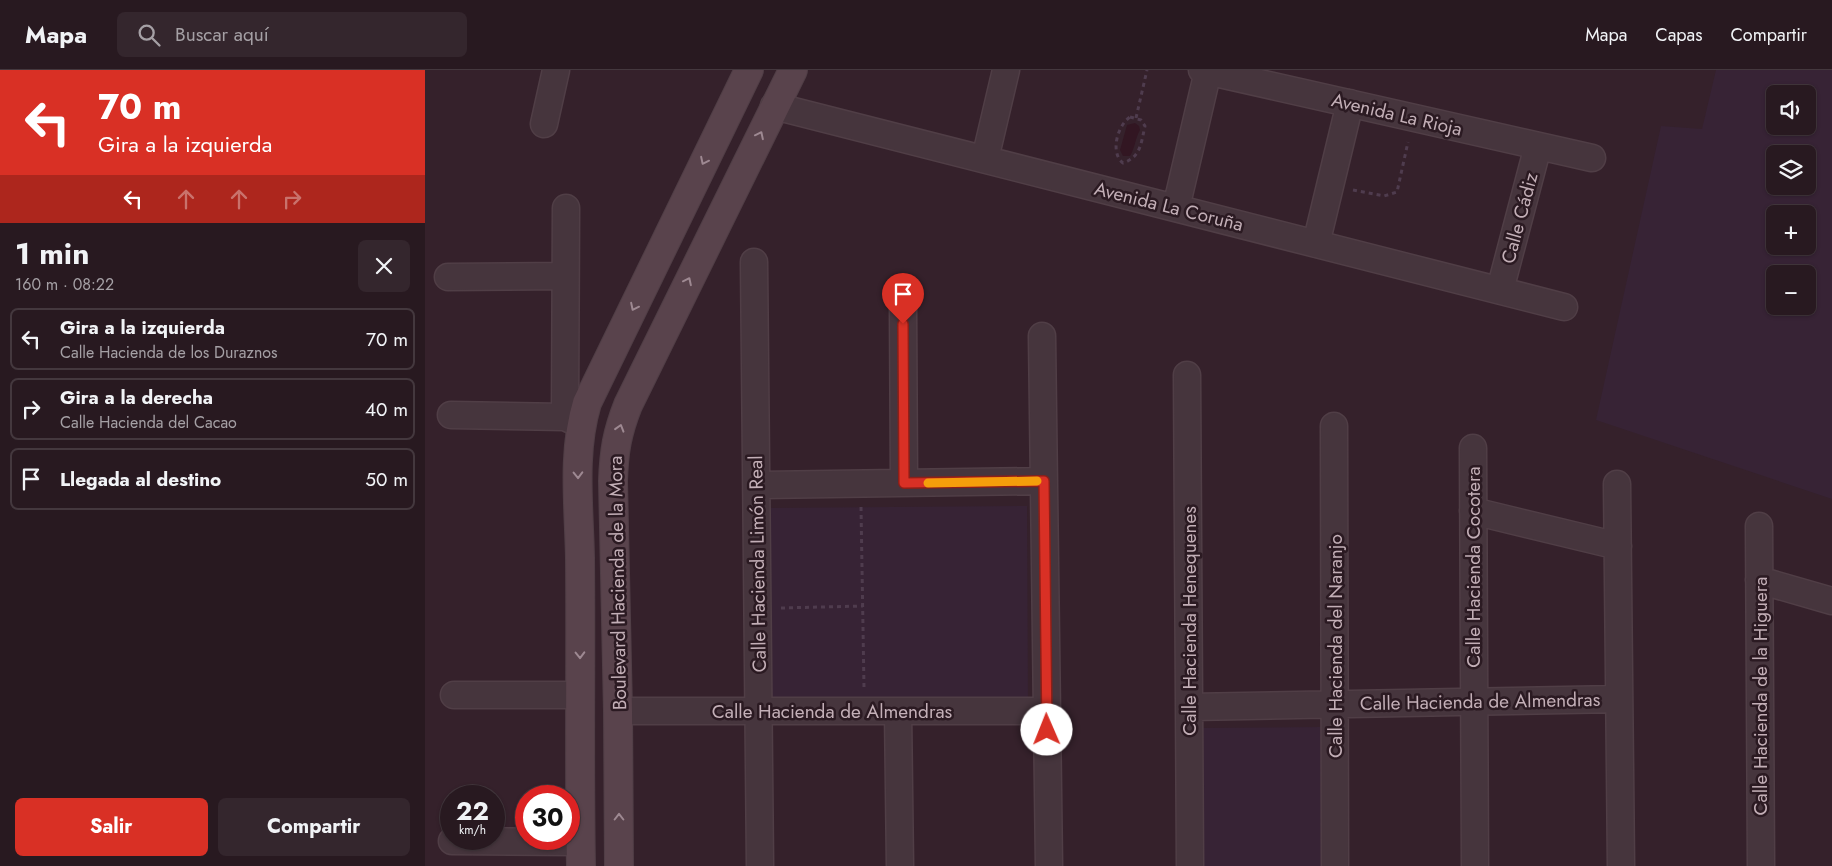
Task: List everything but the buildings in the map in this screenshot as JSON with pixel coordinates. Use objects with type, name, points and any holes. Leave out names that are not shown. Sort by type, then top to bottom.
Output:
[{"type":"street","points":[[544,124],[556,70]]},
{"type":"street","name":"Boulevard Hacienda de la Mora","points":[[573,420],[587,403],[749,70]]},
{"type":"street","name":"Boulevard Hacienda de la Mora","points":[[619,866],[613,481],[614,454],[618,430],[628,404],[793,70]]},
{"type":"street","points":[[985,159],[1006,70]]},
{"type":"street","points":[[1175,208],[1205,71]]},
{"type":"street","name":"Avenida La Rioja","points":[[1205,71],[1592,158]]},
{"type":"street","points":[[1316,244],[1351,104]]},
{"type":"street","name":"Avenida La Coruña","points":[[774,106],[1564,307]]},
{"type":"street","name":"Calle Cádiz","points":[[1500,290],[1538,146]]},
{"type":"street","points":[[682,207],[717,223]]},
{"type":"street","name":"Boulevard Hacienda de la Mora","points":[[566,208],[565,276],[573,420],[577,449],[581,854]]},
{"type":"street","name":"Calle Hacienda Limón Real","points":[[755,262],[761,866]]},
{"type":"street","points":[[447,277],[565,276]]},
{"type":"street","points":[[903,305],[904,483]]},
{"type":"street","points":[[1042,336],[1049,866]]},
{"type":"street","name":"Calle Hacienda Henequenes","points":[[1187,375],[1190,866]]},
{"type":"street","points":[[451,415],[573,420]]},
{"type":"street","name":"Calle Hacienda del Naranjo","points":[[1334,426],[1335,866]]},
{"type":"street","name":"Calle Hacienda Cocotera","points":[[1473,448],[1475,866]]},
{"type":"street","points":[[757,485],[1044,481]]},
{"type":"street","points":[[1617,484],[1621,866]]},
{"type":"street","points":[[1473,511],[1618,546]]},
{"type":"street","name":"Calle Hacienda de la Higuera","points":[[1759,526],[1761,866]]},
{"type":"street","points":[[1759,580],[1832,601]]},
{"type":"street","points":[[580,619],[616,617]]},
{"type":"street","points":[[453,695],[580,695]]},
{"type":"street","name":"Calle Hacienda de Almendras","points":[[1190,707],[1619,699]]},
{"type":"street","name":"Calle Hacienda de Almendras","points":[[618,711],[1047,711]]},
{"type":"street","points":[[899,711],[900,866]]},
{"type":"street","points":[[505,846],[581,854]]},
{"type":"path","points":[[1136,118],[1147,70]]},
{"type":"path","points":[[1130,118],[1136,118],[1141,120],[1145,126],[1139,150],[1132,160],[1123,163],[1118,159],[1115,148],[1123,122],[1130,118]]},
{"type":"path","points":[[1330,186],[1384,196],[1397,192],[1414,118]]},
{"type":"path","points":[[860,483],[865,711]]},
{"type":"path","points":[[758,608],[863,606]]},
{"type":"shaded area","points":[[1716,70],[1832,70],[1832,499],[1596,420],[1661,126],[1702,129]]},
{"type":"shaded area","points":[[1135,123],[1139,126],[1140,130],[1133,150],[1130,156],[1123,156],[1120,150],[1127,125]]},
{"type":"shaded area","points":[[1027,506],[1028,707],[769,708],[768,508]]},
{"type":"shaded area","points":[[1321,727],[1322,866],[1201,866],[1200,728]]},
{"type":"slow traffic","points":[[928,483],[1037,481]]},
{"type":"route","points":[[903,324],[904,483],[1044,481],[1047,730]]}]
